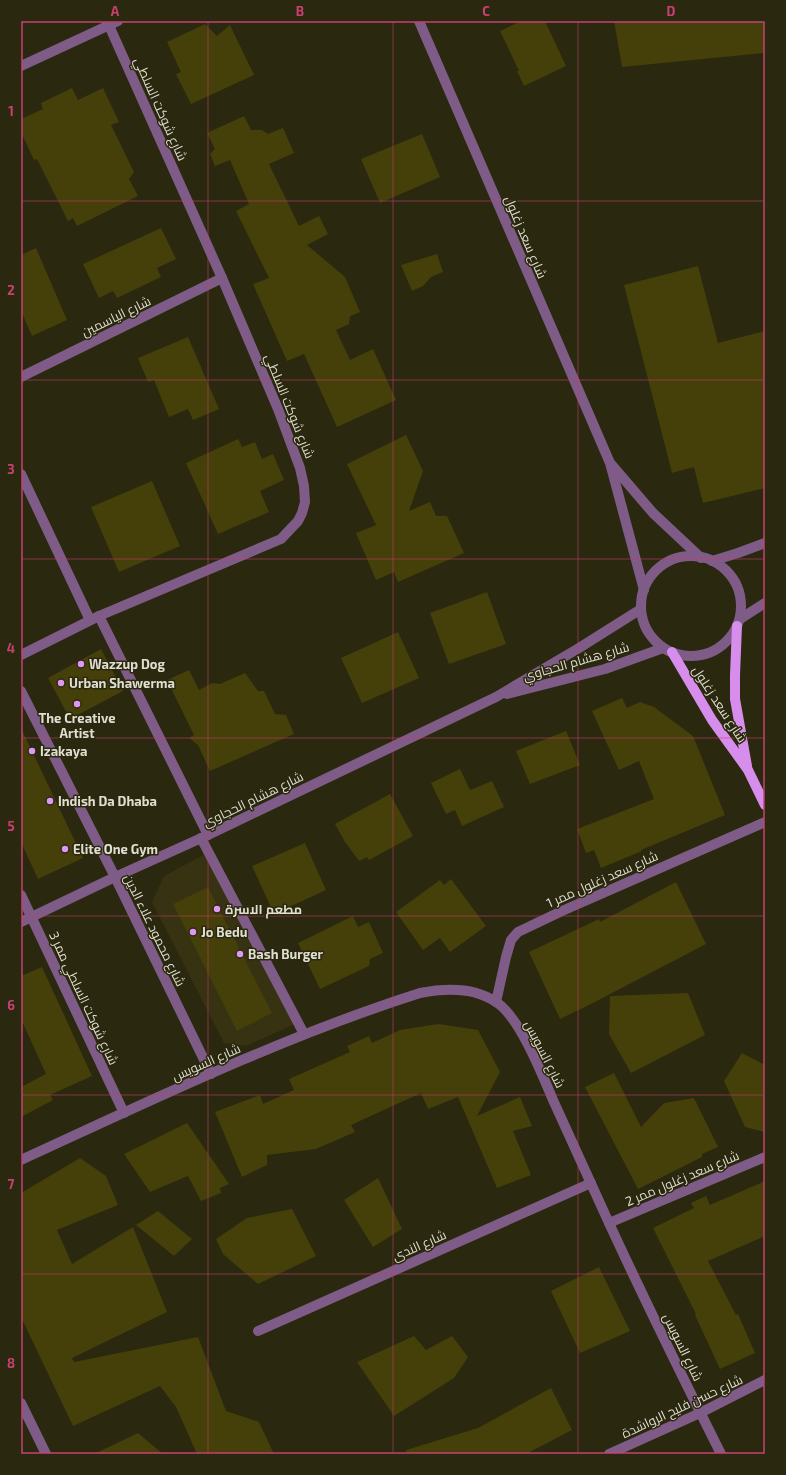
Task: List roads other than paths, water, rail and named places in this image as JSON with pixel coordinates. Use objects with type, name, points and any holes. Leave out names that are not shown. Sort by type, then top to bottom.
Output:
[{"type":"main road","name":"شارع سعد زغلول","points":[[738,623],[735,699],[748,770]]},
{"type":"main road","name":"شارع سعد زغلول","points":[[668,650],[712,720],[748,770],[765,805]]},
{"type":"street","name":"شارع سعد زغلول","points":[[419,21],[610,463],[644,590]]},
{"type":"street","points":[[21,66],[111,22]]},
{"type":"street","name":"شارع شوكت السلطي","points":[[21,655],[95,618],[281,539],[298,521],[305,502],[304,486],[300,468],[278,409],[111,22]]},
{"type":"street","name":"شارع الياسمين","points":[[21,376],[222,278]]},
{"type":"street","name":"شارع سعد زغلول","points":[[610,463],[653,513],[701,558]]},
{"type":"street","points":[[21,474],[304,1034]]},
{"type":"street","points":[[712,561],[765,543]]},
{"type":"street","points":[[687,556],[712,561],[726,571],[736,585],[741,602],[738,623],[729,639],[717,650],[702,655],[687,656],[668,650],[652,637],[644,624],[641,609],[644,590],[650,577],[660,567],[673,560],[687,556]]},
{"type":"street","points":[[738,623],[765,603]]},
{"type":"street","name":"شارع هشام الحجاوي","points":[[21,922],[496,697],[641,609]]},
{"type":"street","name":"شارع هشام الحجاوي","points":[[496,697],[605,669],[668,650]]},
{"type":"street","name":"شارع محمود علاء الدين","points":[[21,691],[115,877],[211,1074]]},
{"type":"street","name":"شارع سعد زغلول ممر 1","points":[[496,1002],[511,940],[518,932],[765,822]]},
{"type":"street","name":"شارع شوكت السلطي ممر 3","points":[[21,895],[124,1113]]},
{"type":"street","name":"شارع السويس","points":[[21,1160],[211,1074],[304,1034],[405,998],[435,990],[454,989],[476,993],[496,1002],[506,1010],[528,1046],[609,1223],[721,1454]]},
{"type":"street","name":"شارع سعد زغلول ممر 2","points":[[609,1223],[765,1157]]},
{"type":"street","name":"شارع الندى","points":[[258,1331],[591,1183]]},
{"type":"street","name":"شارع حسن فليح الرواشدة","points":[[609,1454],[700,1413],[765,1380]]},
{"type":"street","points":[[21,1403],[46,1454]]},
{"type":"place","name":"Wazzup Dog","points":[[81,664]]},
{"type":"place","name":"Urban Shawerma","points":[[61,683]]},
{"type":"place","name":"The Creative Artist","points":[[77,704]]},
{"type":"place","name":"Izakaya","points":[[32,751]]},
{"type":"place","name":"Indish Da Dhaba","points":[[50,801]]},
{"type":"place","name":"Elite One Gym","points":[[65,849]]},
{"type":"place","name":"مطعم الاسرة","points":[[217,909]]},
{"type":"place","name":"Jo Bedu","points":[[193,932]]},
{"type":"place","name":"Bash Burger","points":[[240,954]]}]
